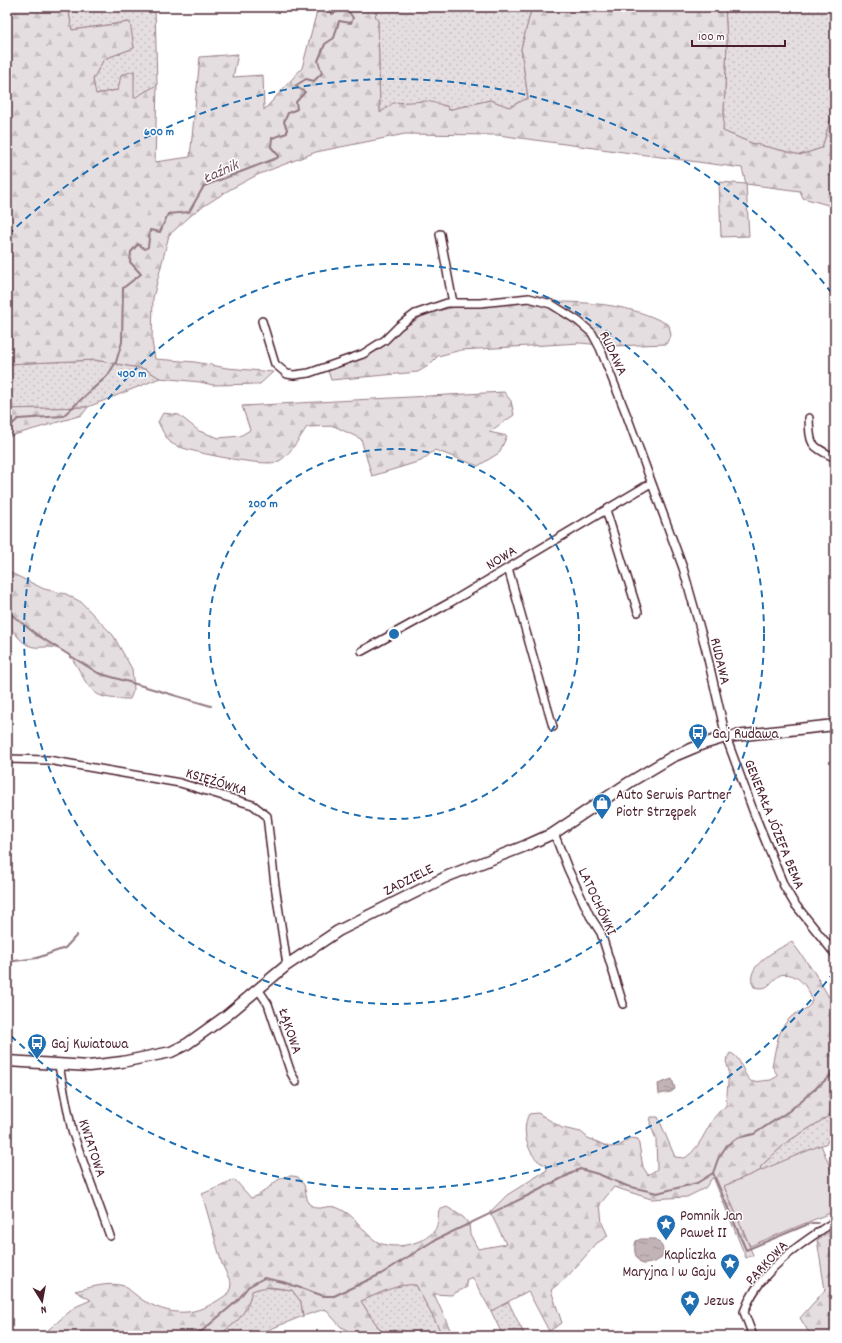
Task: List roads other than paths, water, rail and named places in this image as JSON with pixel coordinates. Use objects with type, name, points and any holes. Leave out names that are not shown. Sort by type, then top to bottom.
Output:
[{"type":"street","points":[[440,234],[453,303]]},
{"type":"street","name":"RUDAWA","points":[[262,321],[275,364],[287,374],[300,375],[363,354],[385,340],[399,326],[415,314],[453,303],[529,298],[551,304],[578,321],[592,333],[600,348],[628,416],[683,568],[726,738]]},
{"type":"street","points":[[809,418],[810,438],[814,447],[835,458]]},
{"type":"street","name":"NOWA","points":[[362,651],[451,602],[652,483]]},
{"type":"street","points":[[606,510],[638,612]]},
{"type":"street","points":[[508,568],[553,727]]},
{"type":"street","name":"ZADZIELE","points":[[7,1062],[59,1066],[103,1065],[154,1057],[171,1052],[187,1044],[226,1016],[287,965],[338,931],[416,890],[554,833],[664,762],[703,744],[726,738],[835,725]]},
{"type":"street","name":"GENERAŁA JÓZEFA BEMA","points":[[726,738],[784,886],[794,904],[835,954]]},
{"type":"street","name":"KSIĘŻÓWKA","points":[[7,759],[48,760],[180,783],[253,805],[267,816],[287,965]]},
{"type":"street","name":"LATOCHÓWKI","points":[[554,833],[568,869],[590,916],[601,933],[623,1004]]},
{"type":"street","name":"ŁĄKOWA","points":[[258,989],[268,1004],[291,1073],[296,1082]]},
{"type":"street","name":"KWIATOWA","points":[[59,1066],[72,1131],[110,1236]]},
{"type":"street","name":"PARKOWA","points":[[754,1336],[744,1312],[748,1300],[757,1287],[772,1269],[798,1246],[835,1221]]},
{"type":"water","points":[[672,1079],[675,1089],[671,1092],[659,1094],[658,1084]]},
{"type":"water","points":[[641,1239],[656,1239],[661,1244],[663,1254],[658,1260],[648,1264],[642,1264],[636,1256],[635,1251],[636,1241]]},
{"type":"waterway","name":"Łaźnik","points":[[7,429],[18,419],[63,416],[108,375],[116,362],[122,342],[123,288],[141,274],[130,262],[131,252],[138,244],[145,249],[148,247],[150,230],[160,232],[168,214],[189,212],[204,186],[279,156],[271,147],[272,138],[287,133],[284,122],[288,113],[297,109],[296,102],[305,92],[295,86],[306,79],[314,81],[322,73],[318,61],[325,44],[334,38],[339,21],[351,23],[353,18],[347,9],[342,9],[332,14],[330,7]]},
{"type":"waterway","points":[[7,611],[37,635],[98,673],[211,706]]},
{"type":"waterway","points":[[7,962],[37,958],[65,948],[77,935]]},
{"type":"waterway","points":[[190,1336],[202,1331],[237,1301],[248,1287],[264,1278],[283,1282],[324,1296],[334,1296],[381,1274],[433,1241],[580,1169],[598,1174],[627,1186],[657,1193],[697,1183],[713,1173],[718,1159],[727,1145],[737,1138],[754,1134],[789,1111],[835,1072]]},
{"type":"waterway","points":[[713,1173],[746,1250],[811,1223],[818,1223]]},
{"type":"place","name":"Gaj Rudawa","points":[[698,750]]},
{"type":"place","name":"Auto Serwis Partner Piotr Strzępek","points":[[602,820]]},
{"type":"place","name":"Gaj Kwiatowa","points":[[37,1060]]},
{"type":"place","name":"Pomnik Jan Paweł II","points":[[666,1241]]},
{"type":"place","name":"Kapliczka Maryjna 1 w Gaju","points":[[730,1280]]},
{"type":"place","name":"Jezus","points":[[690,1317]]}]
